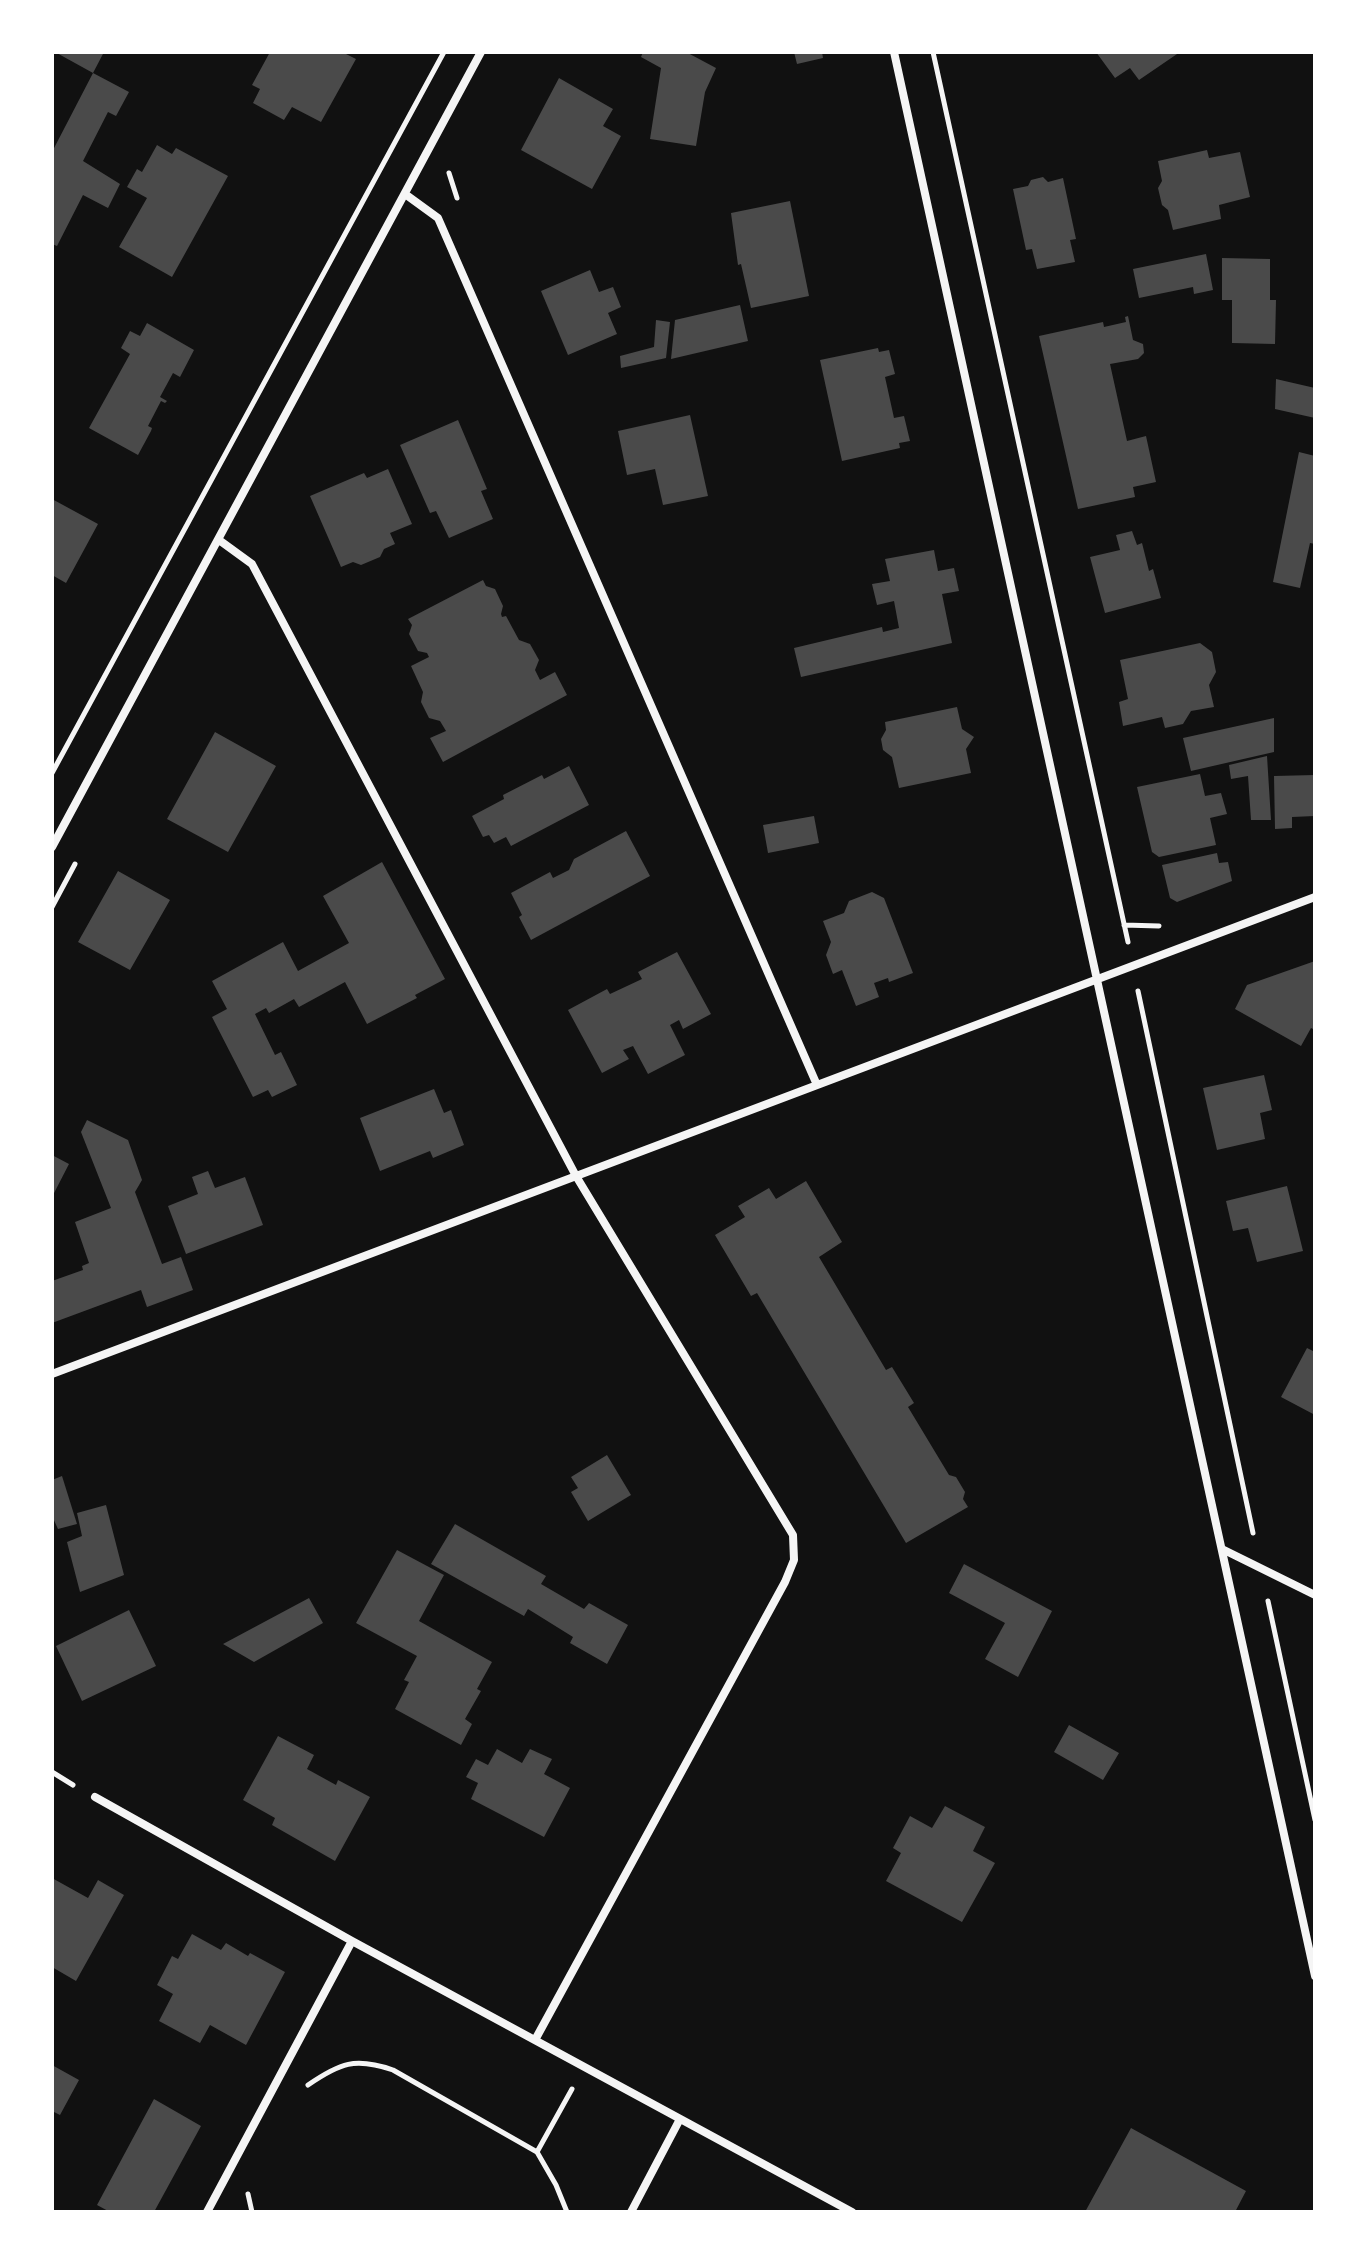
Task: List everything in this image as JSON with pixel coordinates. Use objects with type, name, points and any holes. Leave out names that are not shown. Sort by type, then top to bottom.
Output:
[{"type":"street","points":[[52,847],[481,52]]},
{"type":"street","points":[[894,52],[1315,1976]]},
{"type":"street","points":[[405,194],[438,218],[817,1085]]},
{"type":"street","points":[[219,540],[252,564],[576,1176],[793,1535],[794,1560],[785,1582],[535,2040]]},
{"type":"street","points":[[52,1374],[1315,897]]},
{"type":"street","points":[[1222,1549],[1315,1595]]},
{"type":"street","points":[[95,1797],[352,1941],[852,2212]]},
{"type":"street","points":[[207,2212],[352,1941]]},
{"type":"street","points":[[631,2212],[680,2119]]},
{"type":"path","points":[[52,773],[444,52]]},
{"type":"path","points":[[933,52],[1124,925]]},
{"type":"path","points":[[454,191],[460,205]]},
{"type":"path","points":[[52,907],[82,851]]},
{"type":"path","points":[[1147,1034],[1254,1536]]},
{"type":"path","points":[[1272,1623],[1315,1820]]},
{"type":"path","points":[[300,2091],[332,2068],[369,2062],[393,2070],[537,2152],[567,2212]]},
{"type":"path","points":[[537,2152],[584,2067]]},
{"type":"path","points":[[247,2190],[252,2212]]},
{"type":"building","points":[[55,52],[104,52],[93,73]]},
{"type":"building","points":[[270,52],[342,52],[356,59],[321,122],[292,107],[284,120],[253,103],[260,89],[252,85]]},
{"type":"building","points":[[643,52],[686,52],[716,68],[705,92],[696,146],[650,139],[661,68],[641,57]]},
{"type":"building","points":[[794,52],[822,52],[823,58],[797,64]]},
{"type":"building","points":[[1096,52],[1180,52],[1139,80],[1130,68],[1115,78]]},
{"type":"building","points":[[93,73],[129,92],[116,116],[108,112],[83,161],[120,184],[108,208],[83,195],[57,246],[52,244],[52,152]]},
{"type":"building","points":[[559,78],[613,109],[603,126],[621,136],[592,189],[521,150]]},
{"type":"building","points":[[157,145],[172,154],[176,148],[228,176],[172,277],[119,247],[147,198],[127,187],[137,169],[142,172]]},
{"type":"building","points":[[1207,150],[1209,158],[1240,152],[1250,197],[1219,205],[1221,219],[1173,230],[1158,188],[1162,181],[1158,161]]},
{"type":"building","points":[[1043,177],[1048,182],[1063,178],[1076,239],[1070,240],[1075,262],[1037,269],[1032,249],[1026,250],[1013,189],[1028,186],[1031,180]]},
{"type":"building","points":[[790,201],[809,296],[751,308],[741,264],[738,265],[731,213]]},
{"type":"building","points":[[1206,254],[1213,290],[1194,294],[1193,287],[1139,298],[1133,269]]},
{"type":"building","points":[[1222,258],[1270,259],[1270,300],[1276,300],[1275,344],[1232,343],[1232,300],[1222,300]]},
{"type":"building","points":[[590,270],[599,292],[613,287],[621,307],[608,313],[617,334],[568,355],[541,291]]},
{"type":"building","points":[[740,305],[748,341],[671,359],[675,320]]},
{"type":"building","points":[[1128,316],[1133,340],[1143,344],[1144,353],[1138,359],[1110,364],[1127,441],[1146,436],[1156,482],[1133,487],[1135,497],[1078,509],[1039,336],[1103,322],[1104,327],[1126,322],[1125,317]]},
{"type":"building","points":[[656,320],[670,322],[666,358],[621,368],[620,356],[654,347]]},
{"type":"building","points":[[147,323],[194,350],[180,377],[173,373],[160,397],[167,401],[161,401],[148,426],[152,428],[151,431],[138,455],[89,428],[130,354],[121,348],[130,331],[140,336]]},
{"type":"building","points":[[878,348],[879,352],[889,350],[895,374],[885,377],[894,418],[904,416],[910,441],[899,443],[900,448],[842,461],[820,360]]},
{"type":"building","points":[[1276,379],[1315,388],[1315,418],[1275,409]]},
{"type":"building","points":[[690,415],[708,496],[663,505],[655,469],[627,475],[618,431]]},
{"type":"building","points":[[458,420],[487,489],[481,491],[493,519],[449,538],[436,511],[430,513],[400,445]]},
{"type":"building","points":[[1299,452],[1315,456],[1315,544],[1310,543],[1300,588],[1273,582]]},
{"type":"building","points":[[388,469],[412,524],[390,533],[395,544],[384,549],[380,557],[361,565],[353,562],[341,567],[310,496],[364,473],[367,478]]},
{"type":"building","points":[[52,499],[98,524],[66,583],[52,575]]},
{"type":"building","points":[[1132,531],[1137,545],[1142,543],[1149,571],[1153,569],[1161,598],[1105,613],[1090,557],[1120,550],[1116,535]]},
{"type":"building","points":[[934,550],[938,571],[954,568],[959,591],[942,594],[952,643],[801,677],[794,648],[882,627],[883,632],[899,628],[894,601],[877,605],[872,584],[890,581],[885,559]]},
{"type":"building","points":[[483,580],[486,586],[495,589],[503,606],[502,617],[506,616],[519,640],[530,644],[539,660],[535,670],[540,680],[555,672],[567,695],[443,762],[430,738],[446,731],[440,721],[429,718],[421,702],[423,692],[411,666],[429,657],[427,653],[418,651],[409,634],[412,625],[408,619]]},
{"type":"building","points":[[1200,643],[1212,652],[1216,672],[1209,685],[1214,707],[1191,711],[1183,724],[1165,728],[1162,717],[1123,726],[1119,702],[1128,699],[1120,660]]},
{"type":"building","points":[[957,707],[962,729],[974,737],[966,749],[971,773],[899,788],[892,757],[883,750],[881,739],[886,730],[885,722]]},
{"type":"building","points":[[1274,718],[1274,752],[1191,771],[1183,738]]},
{"type":"building","points":[[215,732],[276,766],[228,852],[167,819]]},
{"type":"building","points":[[1267,756],[1271,820],[1251,820],[1248,776],[1231,779],[1229,765]]},
{"type":"building","points":[[569,766],[589,805],[511,846],[506,837],[494,843],[489,835],[483,837],[472,816],[504,799],[503,795],[542,775],[544,779]]},
{"type":"building","points":[[1200,774],[1205,796],[1221,793],[1227,814],[1210,818],[1216,845],[1159,857],[1152,852],[1137,787]]},
{"type":"building","points":[[1315,775],[1315,816],[1292,817],[1292,828],[1275,829],[1274,776]]},
{"type":"building","points":[[814,816],[819,843],[768,853],[763,825]]},
{"type":"building","points":[[626,831],[650,876],[531,940],[511,893],[550,872],[553,878],[569,870],[574,859]]},
{"type":"building","points":[[1217,853],[1219,863],[1228,862],[1232,881],[1177,902],[1170,898],[1162,865]]},
{"type":"building","points":[[382,862],[445,979],[415,995],[417,998],[367,1024],[345,982],[299,1007],[294,999],[269,1013],[266,1008],[255,1014],[275,1055],[281,1052],[297,1085],[272,1097],[268,1090],[253,1097],[212,1017],[227,1009],[212,981],[283,942],[298,971],[349,943],[323,896]]},
{"type":"building","points":[[118,871],[170,900],[130,970],[78,942]]},
{"type":"building","points":[[872,892],[884,898],[913,973],[889,982],[888,978],[874,983],[879,997],[856,1006],[842,970],[833,974],[826,955],[831,942],[823,921],[844,913],[849,901]]},
{"type":"building","points":[[677,952],[711,1014],[683,1029],[679,1020],[670,1025],[685,1055],[648,1074],[633,1046],[623,1050],[629,1059],[602,1073],[568,1010],[607,989],[610,994],[642,979],[638,972]]},
{"type":"building","points":[[1315,961],[1315,1030],[1311,1028],[1301,1046],[1235,1009],[1247,985]]},
{"type":"building","points":[[1264,1075],[1272,1110],[1260,1113],[1265,1139],[1217,1150],[1203,1088]]},
{"type":"building","points":[[434,1089],[444,1113],[451,1110],[464,1145],[433,1158],[430,1151],[380,1171],[360,1118]]},
{"type":"building","points":[[87,1120],[128,1140],[142,1180],[135,1192],[162,1264],[181,1257],[193,1290],[147,1307],[141,1290],[52,1323],[52,1281],[83,1270],[82,1266],[89,1263],[75,1222],[111,1208],[81,1132]]},
{"type":"building","points":[[52,1155],[69,1164],[52,1197]]},
{"type":"building","points":[[208,1171],[215,1188],[245,1177],[263,1225],[186,1254],[168,1206],[198,1194],[192,1177]]},
{"type":"building","points":[[806,1181],[842,1242],[819,1257],[886,1370],[892,1367],[914,1403],[908,1407],[949,1475],[956,1477],[965,1492],[963,1499],[968,1507],[906,1543],[757,1293],[751,1296],[715,1235],[745,1217],[738,1206],[769,1188],[776,1199]]},
{"type":"building","points":[[1287,1186],[1303,1251],[1257,1262],[1248,1228],[1233,1231],[1226,1201]]},
{"type":"building","points":[[1307,1348],[1315,1352],[1315,1415],[1281,1397]]},
{"type":"building","points":[[607,1455],[631,1495],[588,1521],[571,1492],[578,1488],[571,1477]]},
{"type":"building","points":[[62,1476],[77,1524],[58,1529],[52,1516],[52,1480]]},
{"type":"building","points":[[106,1505],[124,1575],[80,1592],[67,1542],[82,1536],[77,1513]]},
{"type":"building","points":[[455,1524],[546,1576],[541,1584],[584,1609],[589,1603],[628,1625],[607,1664],[570,1643],[573,1637],[528,1609],[524,1616],[431,1564]]},
{"type":"building","points":[[397,1550],[444,1575],[419,1621],[492,1662],[477,1689],[481,1691],[465,1719],[472,1724],[461,1745],[395,1709],[409,1682],[404,1680],[417,1656],[356,1623]]},
{"type":"building","points":[[964,1564],[1052,1611],[1018,1677],[985,1659],[1005,1623],[949,1593]]},
{"type":"building","points":[[309,1598],[323,1623],[254,1662],[223,1644]]},
{"type":"building","points":[[129,1610],[156,1666],[82,1701],[56,1646]]},
{"type":"building","points":[[1069,1725],[1119,1753],[1103,1780],[1054,1752]]},
{"type":"building","points":[[278,1736],[314,1755],[307,1769],[336,1785],[338,1780],[370,1797],[335,1861],[272,1825],[275,1818],[243,1800]]},
{"type":"building","points":[[497,1749],[522,1763],[530,1749],[552,1759],[544,1774],[570,1788],[544,1837],[471,1799],[478,1783],[466,1777],[476,1759],[488,1765]]},
{"type":"building","points":[[945,1806],[985,1827],[973,1851],[995,1863],[962,1922],[886,1881],[901,1853],[893,1848],[910,1816],[932,1828]]},
{"type":"building","points":[[52,1878],[88,1898],[98,1880],[124,1895],[76,1981],[52,1967]]},
{"type":"building","points":[[192,1934],[221,1950],[226,1943],[285,1972],[246,2045],[210,2025],[200,2043],[159,2021],[173,1994],[157,1985],[172,1956],[178,1959]]},
{"type":"building","points":[[52,2065],[79,2080],[60,2115],[52,2111]]},
{"type":"building","points":[[154,2099],[201,2126],[154,2212],[110,2212],[97,2205]]},
{"type":"building","points":[[1131,2128],[1246,2191],[1235,2212],[1085,2212]]}]
